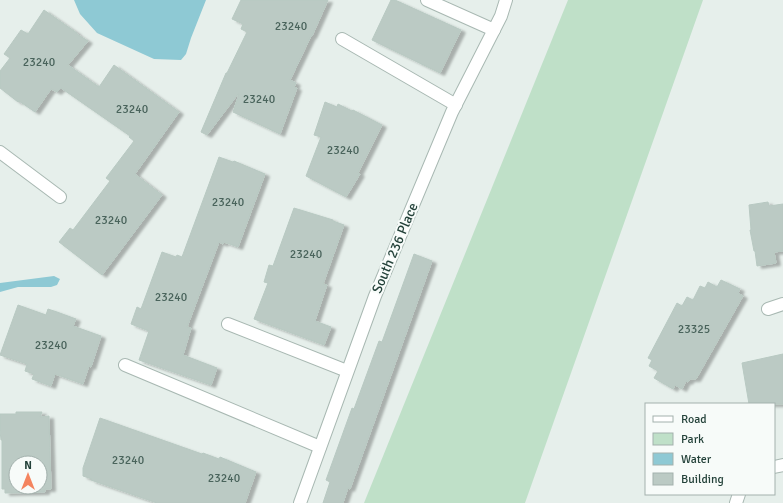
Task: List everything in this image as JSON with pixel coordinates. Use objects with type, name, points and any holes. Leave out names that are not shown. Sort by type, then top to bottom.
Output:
[{"type":"street","points":[[427,0],[494,30]]},
{"type":"street","name":"South 236 Place","points":[[300,503],[375,296],[456,106],[501,16],[506,0]]},
{"type":"street","points":[[342,39],[456,106]]},
{"type":"street","points":[[0,152],[60,197]]},
{"type":"street","points":[[768,309],[783,304]]},
{"type":"street","points":[[228,324],[347,371]]},
{"type":"street","points":[[125,365],[320,447]]},
{"type":"green space","points":[[568,0],[703,0],[525,503],[364,503]]},
{"type":"water","points":[[74,0],[206,0],[186,54],[181,60],[154,59],[97,33],[80,14]]},
{"type":"water","points":[[54,276],[60,279],[57,285],[51,287],[18,287],[0,292],[0,283]]},
{"type":"building","points":[[241,0],[328,0],[290,80],[296,83],[294,87],[297,88],[280,134],[233,112],[239,94],[207,135],[201,132],[226,73],[247,32],[241,29],[243,24],[232,19]]},
{"type":"building","points":[[391,0],[395,0],[461,30],[440,73],[372,40]]},
{"type":"building","points":[[44,10],[88,41],[68,65],[99,87],[114,65],[179,112],[135,174],[162,195],[102,275],[59,242],[70,228],[73,230],[110,181],[106,178],[134,141],[129,137],[130,136],[61,88],[57,92],[51,89],[35,112],[19,101],[18,102],[0,88],[0,71],[10,58],[4,54],[21,30],[28,34]]},
{"type":"building","points":[[325,102],[337,107],[338,104],[352,111],[353,110],[382,125],[358,173],[360,174],[346,197],[306,176],[321,137],[314,135]]},
{"type":"building","points":[[219,157],[233,162],[234,161],[265,174],[238,247],[224,242],[223,244],[219,242],[187,327],[191,328],[183,355],[217,368],[211,385],[139,360],[149,331],[131,324],[137,307],[141,309],[162,252],[176,257],[177,255],[182,257]]},
{"type":"building","points":[[768,202],[769,206],[783,204],[783,251],[774,252],[776,263],[757,266],[750,230],[749,205]]},
{"type":"building","points":[[294,208],[344,225],[323,284],[327,285],[315,321],[331,327],[324,345],[254,319],[268,283],[264,282],[269,265],[273,266]]},
{"type":"building","points":[[414,254],[432,261],[350,489],[348,488],[343,503],[323,503],[330,482],[326,480],[352,408],[354,409],[379,341],[382,342]]},
{"type":"building","points":[[721,280],[740,289],[738,293],[743,296],[696,379],[690,379],[688,382],[686,381],[682,389],[675,385],[673,389],[654,378],[658,371],[649,366],[652,360],[648,358],[677,303],[682,306],[687,297],[693,300],[700,286],[705,288],[708,282],[717,287]]},
{"type":"building","points":[[18,305],[46,315],[48,309],[76,319],[73,326],[101,336],[91,367],[89,366],[83,384],[55,374],[51,386],[32,379],[34,374],[25,371],[27,364],[0,355]]},
{"type":"building","points":[[783,354],[783,404],[749,403],[742,363]]},
{"type":"building","points":[[16,412],[42,412],[40,417],[49,416],[51,489],[48,489],[48,455],[8,455],[8,493],[5,493],[5,489],[2,489],[2,440],[0,431],[0,414],[16,414]]},
{"type":"building","points":[[100,418],[202,454],[203,453],[219,459],[220,457],[256,472],[245,503],[157,503],[83,476],[83,468]]}]
